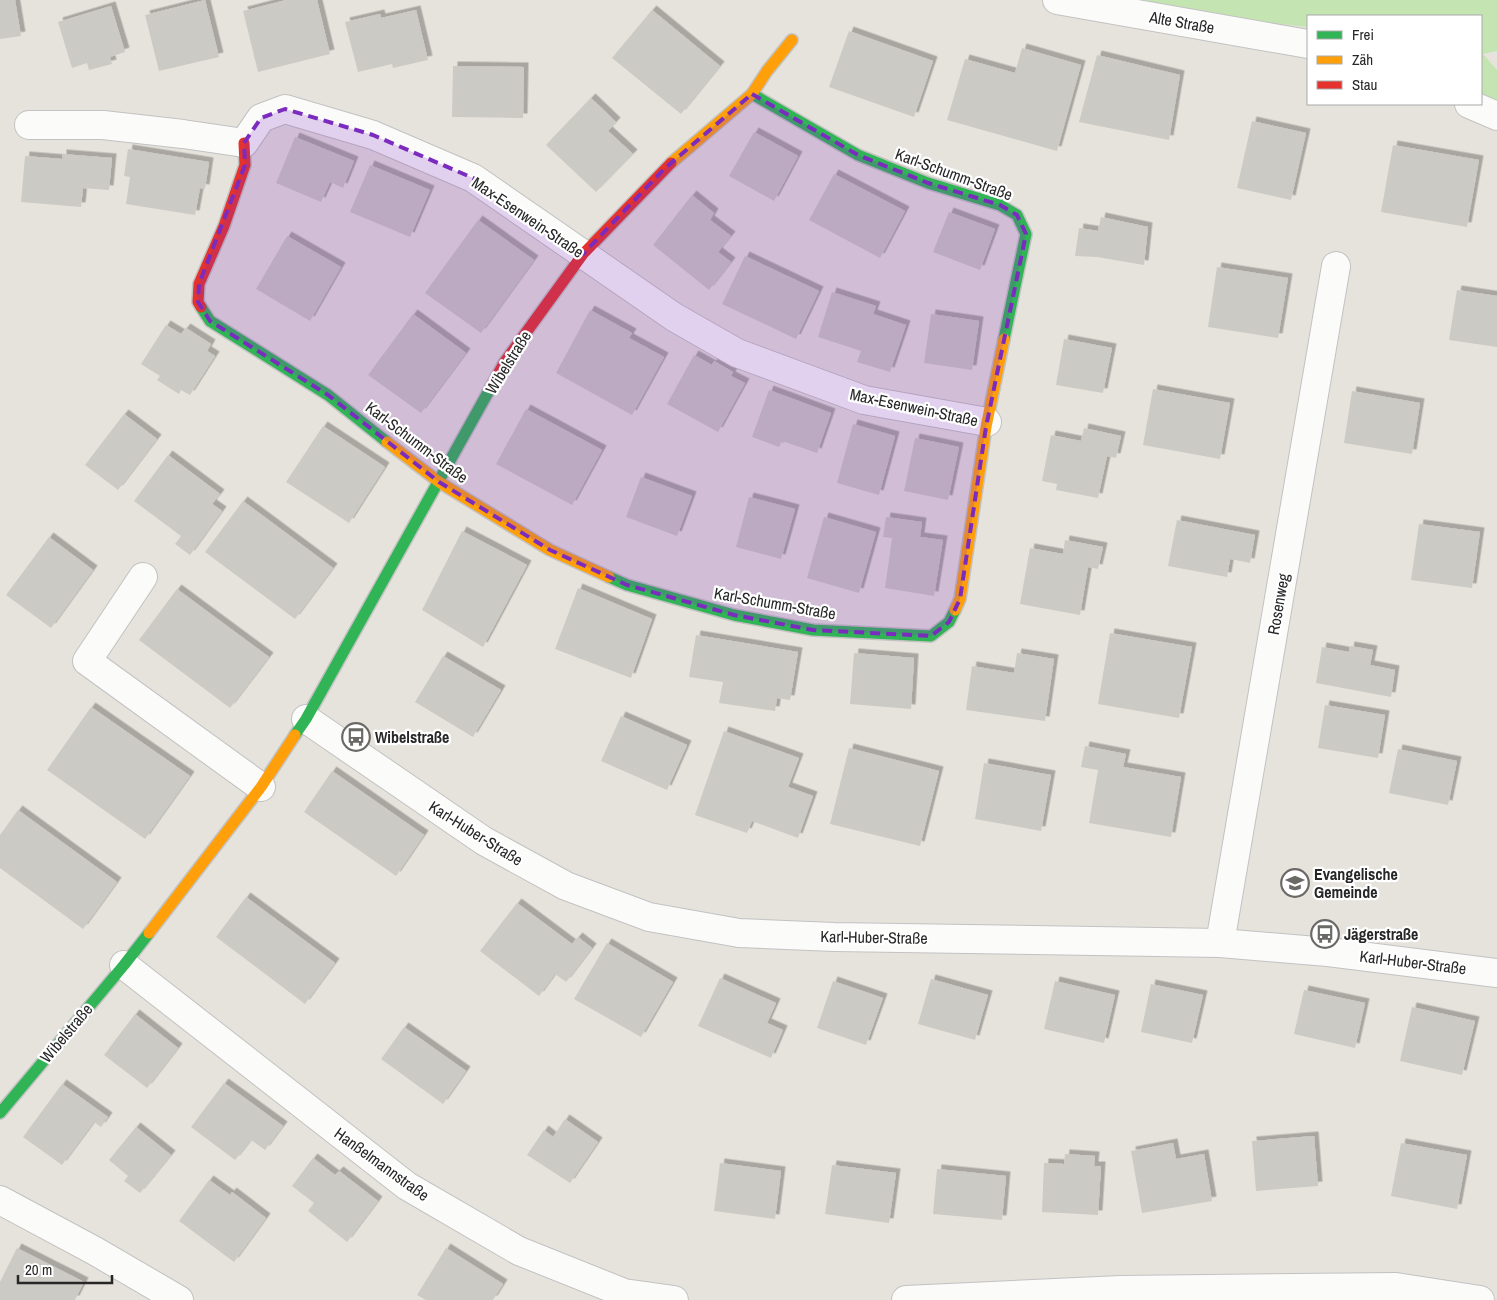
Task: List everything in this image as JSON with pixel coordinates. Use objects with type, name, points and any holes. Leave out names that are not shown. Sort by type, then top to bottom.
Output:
[{"type":"street","name":"Alte Straße","points":[[1056,0],[1307,44]]},
{"type":"street","name":"Wibelstraße","points":[[0,1113],[124,965],[261,787],[306,719],[504,363],[583,254],[664,169],[752,94],[767,71],[792,40]]},
{"type":"street","name":"Karl-Schumm-Straße","points":[[244,143],[245,165],[224,226],[199,284],[198,302],[210,320],[328,395],[439,482],[550,550],[627,585],[734,616],[813,630],[931,636],[949,622],[960,599],[987,422],[1026,234],[1017,215],[1000,205],[928,183],[858,155],[752,94]]},
{"type":"street","points":[[1471,105],[1497,116]]},
{"type":"street","name":"Max-Esenwein-Straße","points":[[244,143],[262,118],[284,110],[373,135],[473,178],[674,318],[737,353],[864,400],[987,422]]},
{"type":"street","points":[[29,125],[102,125],[244,143]]},
{"type":"street","name":"Rosenweg","points":[[1220,943],[1336,266]]},
{"type":"street","points":[[143,577],[87,662],[261,787]]},
{"type":"street","name":"Karl-Huber-Straße","points":[[306,719],[484,841],[566,886],[649,917],[740,933],[834,937],[1220,943],[1328,952],[1497,973]]},
{"type":"street","name":"Hanßelmannstraße","points":[[124,965],[407,1186],[519,1251],[624,1293],[674,1300]]},
{"type":"street","points":[[0,1200],[95,1250],[179,1300]]},
{"type":"street","points":[[906,1300],[1121,1290],[1396,1287],[1480,1300]]},
{"type":"highlighted area","points":[[752,94],[858,155],[928,183],[1000,205],[1017,215],[1026,234],[986,427],[960,599],[949,622],[931,636],[813,630],[734,615],[627,585],[550,550],[439,482],[328,395],[210,321],[198,302],[199,284],[245,165],[244,143],[261,118],[285,109],[373,135],[473,178],[583,254],[664,169]]},
{"type":"green space","points":[[1072,0],[1497,0],[1497,51],[1483,54],[1497,70],[1497,116],[1482,105],[1482,15],[1307,15],[1307,27]]},
{"type":"building","points":[[0,0],[15,0],[21,36],[0,39]]},
{"type":"building","points":[[205,0],[219,57],[159,71],[145,15]]},
{"type":"building","points":[[286,0],[317,0],[330,54],[258,72],[243,11]]},
{"type":"building","points":[[111,6],[125,52],[110,57],[112,64],[89,70],[87,63],[72,68],[58,22]]},
{"type":"building","points":[[416,10],[428,60],[393,68],[392,64],[358,72],[345,22],[380,14],[381,18]]},
{"type":"building","points":[[652,10],[720,66],[681,114],[612,58]]},
{"type":"building","points":[[849,31],[933,61],[914,117],[829,87]]},
{"type":"building","points":[[1022,48],[1081,65],[1057,151],[947,120],[965,59],[1015,73]]},
{"type":"building","points":[[1097,55],[1180,75],[1169,140],[1079,122]]},
{"type":"building","points":[[453,66],[524,67],[523,118],[452,117]]},
{"type":"building","points":[[591,98],[616,122],[608,131],[633,154],[596,192],[546,145]]},
{"type":"building","points":[[1252,121],[1306,133],[1291,200],[1237,188]]},
{"type":"building","points":[[754,132],[798,156],[774,201],[729,176]]},
{"type":"building","points":[[295,137],[354,161],[343,188],[330,182],[321,202],[276,183]]},
{"type":"building","points":[[1393,145],[1479,160],[1467,227],[1381,212]]},
{"type":"building","points":[[128,149],[209,162],[205,189],[200,188],[195,215],[126,204],[130,177],[124,176]]},
{"type":"building","points":[[62,154],[112,158],[109,190],[83,188],[81,207],[21,202],[25,156],[62,159]]},
{"type":"building","points":[[370,165],[430,190],[410,237],[350,212]]},
{"type":"building","points":[[834,174],[905,211],[880,258],[809,220]]},
{"type":"building","points":[[692,195],[714,213],[710,220],[731,236],[718,252],[731,262],[709,290],[653,245]]},
{"type":"building","points":[[949,212],[995,229],[980,270],[933,252]]},
{"type":"building","points":[[1101,217],[1148,227],[1144,265],[1097,257],[1075,256],[1079,228],[1098,231]]},
{"type":"building","points":[[478,220],[534,260],[481,333],[425,293]]},
{"type":"building","points":[[287,236],[341,267],[310,321],[256,289]]},
{"type":"building","points":[[745,256],[819,291],[796,339],[722,304]]},
{"type":"building","points":[[1217,267],[1288,278],[1278,338],[1208,327]]},
{"type":"building","points":[[1457,290],[1497,296],[1497,347],[1449,340]]},
{"type":"building","points":[[832,292],[876,306],[873,314],[906,325],[890,372],[857,362],[861,351],[818,337]]},
{"type":"building","points":[[590,310],[632,333],[629,338],[664,357],[632,415],[556,373]]},
{"type":"building","points":[[413,314],[466,353],[421,413],[368,375]]},
{"type":"building","points":[[931,314],[979,321],[972,370],[924,363]]},
{"type":"building","points":[[166,325],[181,334],[186,328],[211,344],[207,351],[215,356],[190,395],[181,390],[179,394],[157,380],[160,376],[141,364]]},
{"type":"building","points":[[1064,339],[1112,348],[1103,393],[1056,385]]},
{"type":"building","points":[[694,355],[712,365],[714,361],[733,372],[731,376],[745,383],[718,432],[667,404]]},
{"type":"building","points":[[1153,389],[1230,403],[1220,459],[1143,445]]},
{"type":"building","points":[[769,390],[831,413],[817,453],[782,441],[779,447],[752,437]]},
{"type":"building","points":[[1352,391],[1420,403],[1412,454],[1344,443]]},
{"type":"building","points":[[526,409],[602,450],[572,505],[496,464]]},
{"type":"building","points":[[124,414],[157,439],[118,490],[85,465]]},
{"type":"building","points":[[853,424],[895,436],[879,495],[837,483]]},
{"type":"building","points":[[323,426],[385,467],[349,523],[286,482]]},
{"type":"building","points":[[1084,428],[1121,436],[1116,458],[1107,456],[1098,498],[1056,490],[1057,484],[1042,481],[1051,435],[1081,441]]},
{"type":"building","points":[[915,438],[959,447],[948,500],[904,491]]},
{"type":"building","points":[[168,455],[220,494],[212,504],[222,511],[190,555],[175,544],[181,536],[134,501]]},
{"type":"building","points":[[641,477],[692,496],[677,536],[626,517]]},
{"type":"building","points":[[749,497],[795,509],[781,559],[736,547]]},
{"type":"building","points":[[243,501],[333,568],[295,619],[205,552]]},
{"type":"building","points":[[824,517],[876,532],[859,593],[807,578]]},
{"type":"building","points":[[886,517],[922,522],[920,537],[943,540],[934,596],[885,588],[892,538],[883,537]]},
{"type":"building","points":[[1177,520],[1255,535],[1250,563],[1230,559],[1227,577],[1168,566]]},
{"type":"building","points":[[1419,524],[1480,532],[1472,588],[1411,580]]},
{"type":"building","points":[[462,531],[527,565],[483,647],[422,610]]},
{"type":"building","points":[[49,537],[93,570],[51,628],[6,595]]},
{"type":"building","points":[[1065,540],[1103,547],[1098,569],[1088,567],[1080,615],[1020,604],[1030,548],[1063,554]]},
{"type":"building","points":[[578,588],[652,619],[631,678],[555,649]]},
{"type":"building","points":[[177,589],[269,657],[230,708],[139,640]]},
{"type":"building","points":[[1110,633],[1192,647],[1179,718],[1098,704]]},
{"type":"building","points":[[696,635],[798,652],[790,700],[777,698],[775,711],[719,703],[723,682],[689,677]]},
{"type":"building","points":[[1350,646],[1373,650],[1370,665],[1395,670],[1391,697],[1316,683],[1322,647],[1349,652]]},
{"type":"building","points":[[854,653],[914,658],[911,709],[850,704]]},
{"type":"building","points":[[1017,653],[1054,659],[1045,721],[966,710],[972,666],[1014,673]]},
{"type":"building","points":[[443,656],[501,690],[473,737],[415,702]]},
{"type":"building","points":[[1325,705],[1385,715],[1378,758],[1318,748]]},
{"type":"building","points":[[91,707],[190,776],[145,839],[47,770]]},
{"type":"building","points":[[621,716],[687,745],[667,790],[601,761]]},
{"type":"building","points":[[724,731],[799,758],[788,787],[813,796],[798,838],[752,821],[747,833],[695,815]]},
{"type":"building","points":[[1085,746],[1126,754],[1123,767],[1181,777],[1171,837],[1089,823],[1098,770],[1081,767]]},
{"type":"building","points":[[849,748],[939,771],[920,846],[830,824]]},
{"type":"building","points":[[1398,749],[1457,761],[1448,805],[1389,793]]},
{"type":"building","points":[[984,763],[1051,775],[1041,831],[975,819]]},
{"type":"building","points":[[332,771],[424,835],[396,876],[304,812]]},
{"type":"building","points":[[18,810],[117,882],[83,929],[0,868],[0,835]]},
{"type":"building","points":[[246,897],[335,963],[305,1004],[216,937]]},
{"type":"building","points":[[517,903],[572,944],[578,937],[592,948],[566,982],[555,974],[539,996],[480,951]]},
{"type":"building","points":[[607,943],[673,982],[641,1037],[574,999]]},
{"type":"building","points":[[720,978],[776,1003],[767,1023],[783,1030],[771,1058],[698,1026]]},
{"type":"building","points":[[931,979],[988,995],[975,1040],[918,1024]]},
{"type":"building","points":[[833,981],[883,998],[866,1045],[817,1028]]},
{"type":"building","points":[[1055,981],[1115,995],[1104,1043],[1044,1029]]},
{"type":"building","points":[[1151,984],[1203,995],[1192,1043],[1141,1032]]},
{"type":"building","points":[[1304,990],[1365,1003],[1355,1048],[1294,1034]]},
{"type":"building","points":[[1412,1007],[1475,1021],[1462,1075],[1400,1061]]},
{"type":"building","points":[[135,1014],[178,1048],[147,1088],[104,1055]]},
{"type":"building","points":[[404,1027],[466,1071],[443,1104],[381,1059]]},
{"type":"building","points":[[224,1083],[283,1126],[265,1150],[251,1140],[235,1160],[191,1127]]},
{"type":"building","points":[[62,1084],[108,1117],[101,1127],[94,1122],[62,1165],[23,1137]]},
{"type":"building","points":[[565,1119],[598,1142],[570,1183],[527,1155],[544,1130],[553,1137]]},
{"type":"building","points":[[136,1127],[171,1155],[140,1193],[124,1181],[128,1176],[109,1160]]},
{"type":"building","points":[[1314,1136],[1318,1186],[1256,1191],[1252,1141]]},
{"type":"building","points":[[1173,1143],[1176,1159],[1204,1154],[1212,1201],[1142,1213],[1131,1151]]},
{"type":"building","points":[[1401,1143],[1467,1155],[1457,1209],[1391,1196]]},
{"type":"building","points":[[1065,1154],[1095,1156],[1094,1166],[1101,1166],[1098,1215],[1042,1212],[1044,1163],[1064,1164]]},
{"type":"building","points":[[313,1158],[335,1175],[339,1171],[378,1201],[347,1242],[308,1211],[314,1203],[292,1186]]},
{"type":"building","points":[[720,1163],[781,1171],[775,1219],[714,1211]]},
{"type":"building","points":[[832,1165],[896,1173],[889,1223],[825,1214]]},
{"type":"building","points":[[937,1169],[1006,1176],[1002,1220],[933,1214]]},
{"type":"building","points":[[209,1180],[230,1195],[232,1192],[266,1218],[234,1262],[179,1221]]},
{"type":"building","points":[[17,1248],[84,1282],[75,1300],[0,1300],[0,1282]]},
{"type":"building","points":[[446,1248],[503,1284],[493,1300],[426,1300],[417,1295]]},
{"type":"traffic: fast","points":[[752,94],[858,155],[928,183],[1000,205],[1017,215],[1026,234],[1004,339]]},
{"type":"traffic: fast","points":[[201,307],[210,321],[328,395],[387,442]]},
{"type":"traffic: fast","points":[[295,735],[306,719],[491,387]]},
{"type":"traffic: fast","points":[[609,577],[627,585],[734,615],[813,630],[931,636],[949,622],[955,610]]},
{"type":"traffic: fast","points":[[0,1113],[149,933]]},
{"type":"traffic: slow","points":[[671,163],[752,94],[767,71],[792,40]]},
{"type":"traffic: slow","points":[[955,610],[960,599],[986,427],[1004,339]]},
{"type":"traffic: slow","points":[[387,442],[439,482],[550,550],[609,577]]},
{"type":"traffic: slow","points":[[149,933],[261,787],[295,735]]},
{"type":"traffic: jam","points":[[201,307],[198,302],[199,284],[224,226],[245,165],[244,143]]},
{"type":"traffic: jam","points":[[491,387],[504,363],[583,254],[671,163]]},
{"type":"place","name":"Wibelstraße","points":[[356,737]]},
{"type":"place","name":"Evangelische Gemeinde","points":[[1295,883]]},
{"type":"place","name":"Jägerstraße","points":[[1325,934]]}]
